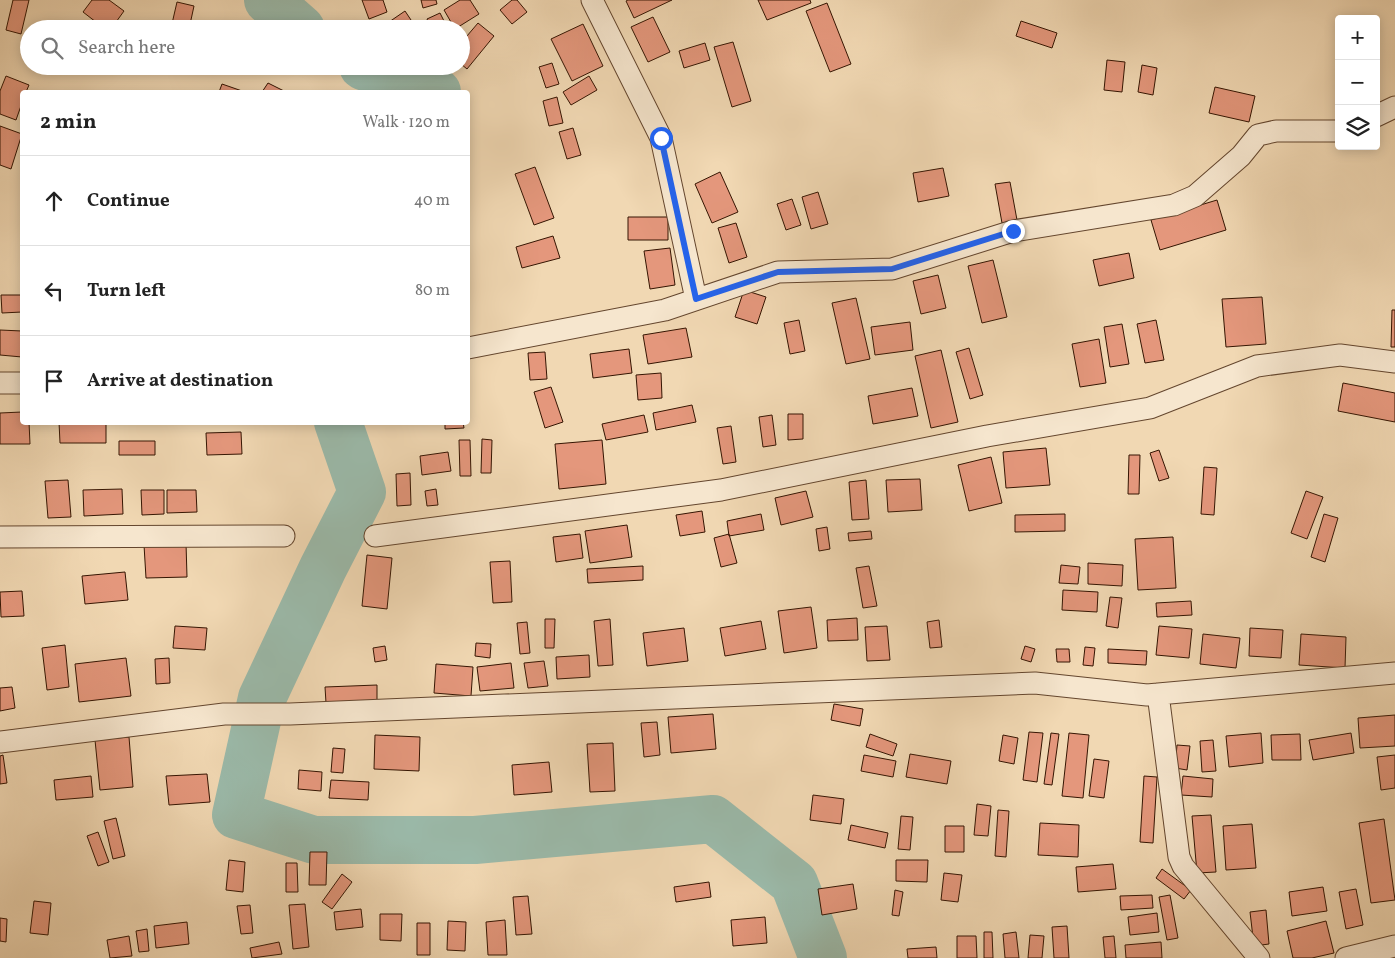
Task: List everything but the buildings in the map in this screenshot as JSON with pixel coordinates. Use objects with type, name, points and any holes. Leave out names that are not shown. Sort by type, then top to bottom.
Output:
[{"type":"street","points":[[592,0],[661,138],[696,299]]},
{"type":"street","points":[[1380,114],[1395,107]]},
{"type":"street","points":[[470,348],[665,310],[778,272],[892,269],[1013,231],[1174,205],[1195,196],[1241,156],[1258,134],[1276,131],[1335,130]]},
{"type":"street","points":[[375,536],[721,490],[987,436],[1150,408],[1257,366],[1334,355],[1395,362]]},
{"type":"street","points":[[0,383],[20,383]]},
{"type":"street","points":[[0,537],[284,536]]},
{"type":"street","points":[[0,742],[224,714],[290,714],[1035,682],[1158,694],[1395,673]]},
{"type":"street","points":[[1158,694],[1179,857],[1183,866],[1259,958]]},
{"type":"street","points":[[1346,958],[1395,946]]},
{"type":"waterway","points":[[268,0],[291,20]]},
{"type":"waterway","points":[[389,75],[431,90]]},
{"type":"waterway","points":[[339,425],[362,492],[323,568],[262,698],[236,815],[314,840],[475,840],[713,819],[794,883],[823,958]]},
{"type":"route","points":[[661,138],[696,299],[778,272],[892,269],[1013,231]]}]
